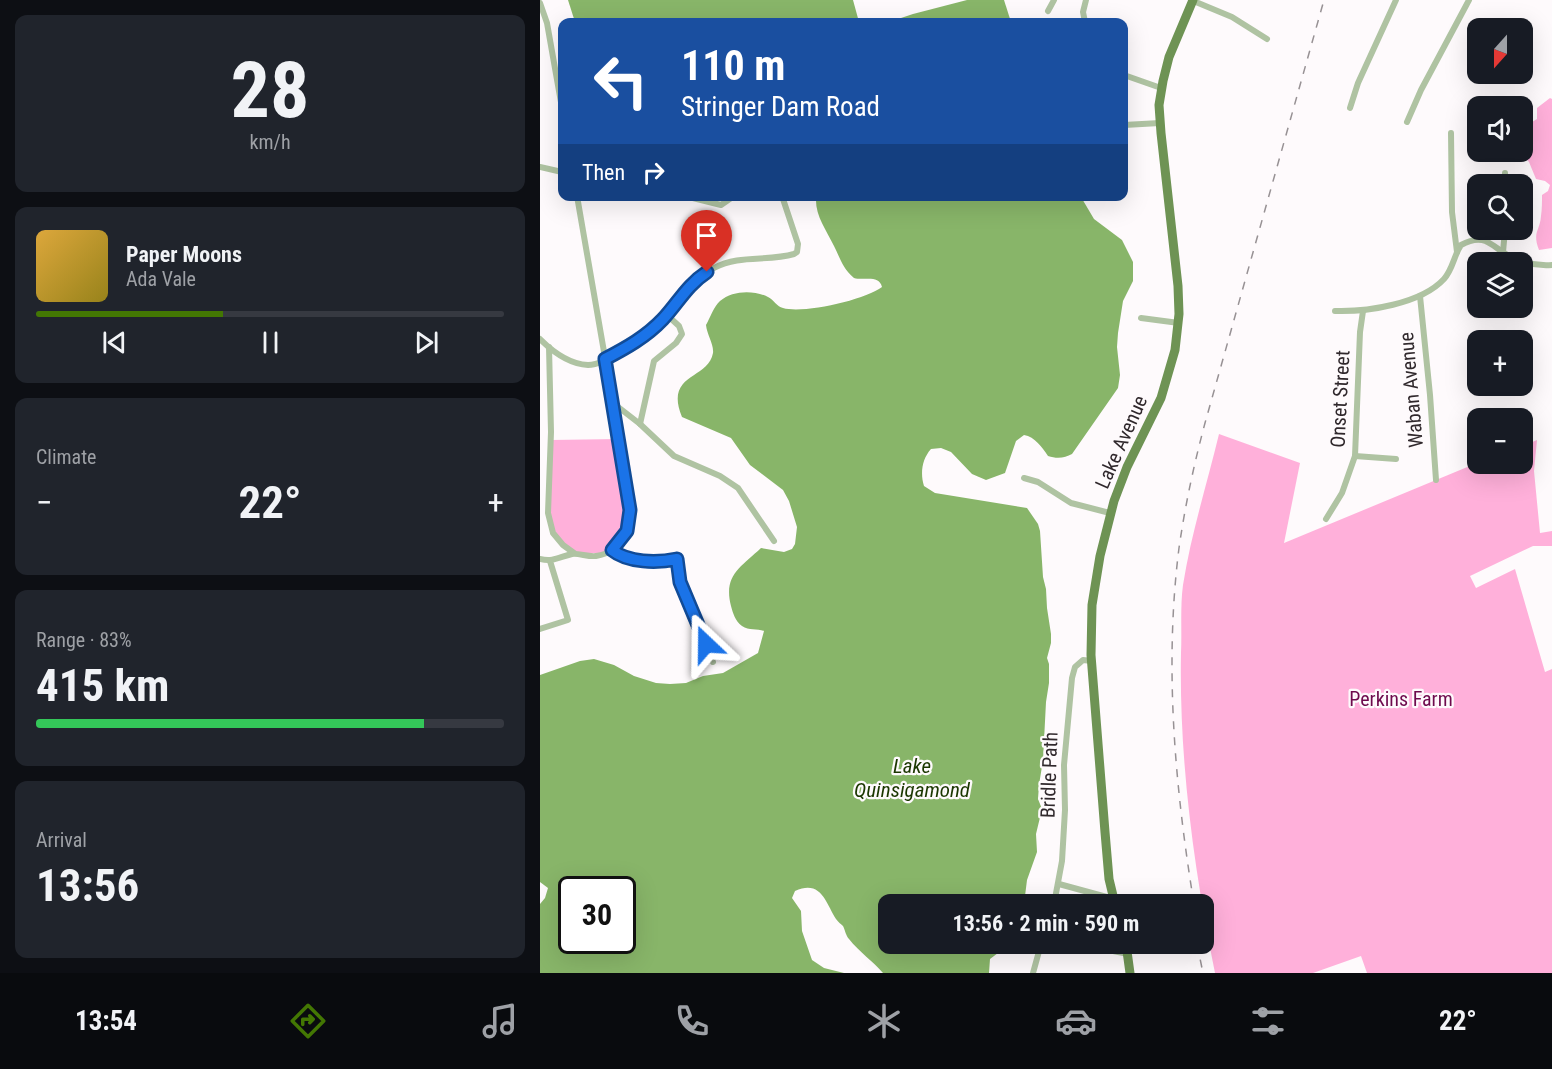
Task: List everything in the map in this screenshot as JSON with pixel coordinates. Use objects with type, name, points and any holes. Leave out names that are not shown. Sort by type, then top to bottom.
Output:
[{"type":"main road","name":"Lake Avenue","points":[[1113,894],[1107,861],[1092,661],[1093,595],[1110,513],[1123,477],[1164,392],[1174,357],[1179,322],[1178,277],[1160,123],[1161,88],[1172,48],[1192,0]]},
{"type":"main road","points":[[1128,954],[1130,973]]},
{"type":"street","points":[[1048,11],[1053,0]]},
{"type":"street","points":[[1084,18],[1086,0]]},
{"type":"street","points":[[1192,0],[1232,17],[1267,39]]},
{"type":"street","points":[[1350,108],[1358,83],[1395,0]]},
{"type":"street","points":[[1407,122],[1421,90],[1469,0]]},
{"type":"street","points":[[540,3],[547,23],[558,83]]},
{"type":"street","points":[[1128,76],[1161,88]]},
{"type":"street","points":[[1128,124],[1160,123]]},
{"type":"street","points":[[1451,133],[1452,212],[1457,253]]},
{"type":"street","points":[[540,167],[558,171]]},
{"type":"street","points":[[541,561],[550,561],[574,554],[591,556],[606,554],[625,535],[630,516],[629,496],[578,201]]},
{"type":"street","points":[[705,201],[721,205],[727,201]]},
{"type":"street","points":[[540,339],[565,358],[577,363],[589,365],[598,363],[642,338],[667,315],[691,284],[718,266],[743,258],[774,259],[797,252],[796,238],[784,201]]},
{"type":"street","points":[[1335,311],[1363,311],[1420,296],[1445,278],[1457,253],[1465,243],[1478,240],[1490,242],[1503,252]]},
{"type":"street","points":[[1503,252],[1504,240]]},
{"type":"street","points":[[1533,263],[1552,265]]},
{"type":"street","name":"Waban Avenue","points":[[1420,296],[1436,480]]},
{"type":"street","name":"Onset Street","points":[[1326,519],[1342,493],[1355,456],[1359,340],[1363,311]]},
{"type":"street","points":[[640,424],[654,361],[679,340],[682,334],[680,326],[667,315]]},
{"type":"street","points":[[1141,318],[1179,322]]},
{"type":"street","points":[[549,347],[551,432],[548,513],[553,533],[574,554]]},
{"type":"street","points":[[613,403],[675,456],[720,476],[738,488],[774,541]]},
{"type":"street","points":[[1355,456],[1396,459]]},
{"type":"street","points":[[1024,478],[1038,482],[1071,503],[1110,513]]},
{"type":"street","points":[[612,550],[631,559],[677,559],[680,582],[713,662]]},
{"type":"street","points":[[540,629],[568,620],[550,561]]},
{"type":"street","name":"Bridle Path","points":[[1056,894],[1064,818],[1064,765],[1072,678],[1079,662],[1092,661]]},
{"type":"street","points":[[1059,884],[1090,894]]},
{"type":"street","points":[[1033,973],[1038,954]]},
{"type":"green space","points":[[1550,98],[1552,99],[1552,248],[1539,250],[1536,235],[1542,208],[1542,195],[1548,191],[1550,185],[1536,179],[1529,162],[1533,162],[1533,121],[1537,119],[1537,108]]},
{"type":"green space","name":"Perkins Farm","points":[[1219,434],[1300,463],[1284,543],[1467,467],[1467,474],[1533,474],[1533,442],[1537,440],[1534,471],[1540,533],[1552,531],[1552,546],[1533,546],[1470,576],[1476,588],[1515,569],[1545,672],[1552,669],[1552,973],[1367,973],[1361,956],[1313,973],[1215,973],[1212,954],[1214,954],[1214,894],[1201,894],[1185,774],[1181,693],[1181,610],[1190,547]]},
{"type":"green space","points":[[619,439],[629,496],[625,535],[606,553],[574,553],[563,545],[549,521],[551,440]]},
{"type":"water","points":[[568,0],[853,0],[858,18],[574,18]]},
{"type":"water","points":[[967,0],[1004,0],[1010,18],[901,18]]},
{"type":"water","name":"Lake Quinsigamond","points":[[816,201],[1083,201],[1094,219],[1122,240],[1133,262],[1133,281],[1123,301],[1118,333],[1120,375],[1118,388],[1072,454],[1061,458],[1048,456],[1035,440],[1024,435],[1016,441],[1005,473],[986,480],[972,474],[951,452],[941,448],[931,449],[923,466],[924,486],[935,493],[1027,508],[1040,531],[1051,643],[1047,658],[1049,683],[1038,799],[1042,809],[1036,834],[1037,852],[1027,880],[1025,894],[878,894],[878,954],[997,954],[990,959],[989,973],[883,973],[848,938],[843,926],[836,919],[822,895],[811,888],[804,888],[795,891],[792,898],[801,911],[802,931],[812,960],[824,968],[844,973],[540,973],[540,904],[548,888],[540,882],[540,675],[580,661],[594,659],[656,683],[686,683],[703,676],[723,673],[758,653],[764,631],[745,628],[736,619],[729,595],[732,579],[735,572],[761,548],[784,552],[792,549],[795,544],[797,527],[783,490],[750,465],[731,438],[682,417],[678,403],[679,392],[689,379],[709,362],[713,350],[706,325],[716,306],[725,297],[744,292],[756,293],[768,297],[781,307],[805,309],[834,305],[862,297],[882,287],[874,279],[854,278],[847,271],[822,222]]},
{"type":"railway","points":[[1192,894],[1177,771],[1172,682],[1172,637],[1179,548],[1190,485],[1205,423],[1324,0]]},
{"type":"railway","points":[[1199,954],[1203,973]]},
{"type":"route","points":[[706,644],[680,582],[677,559],[631,559],[612,550],[627,531],[630,510],[605,359],[642,338],[667,315],[686,290],[707,272]]}]
